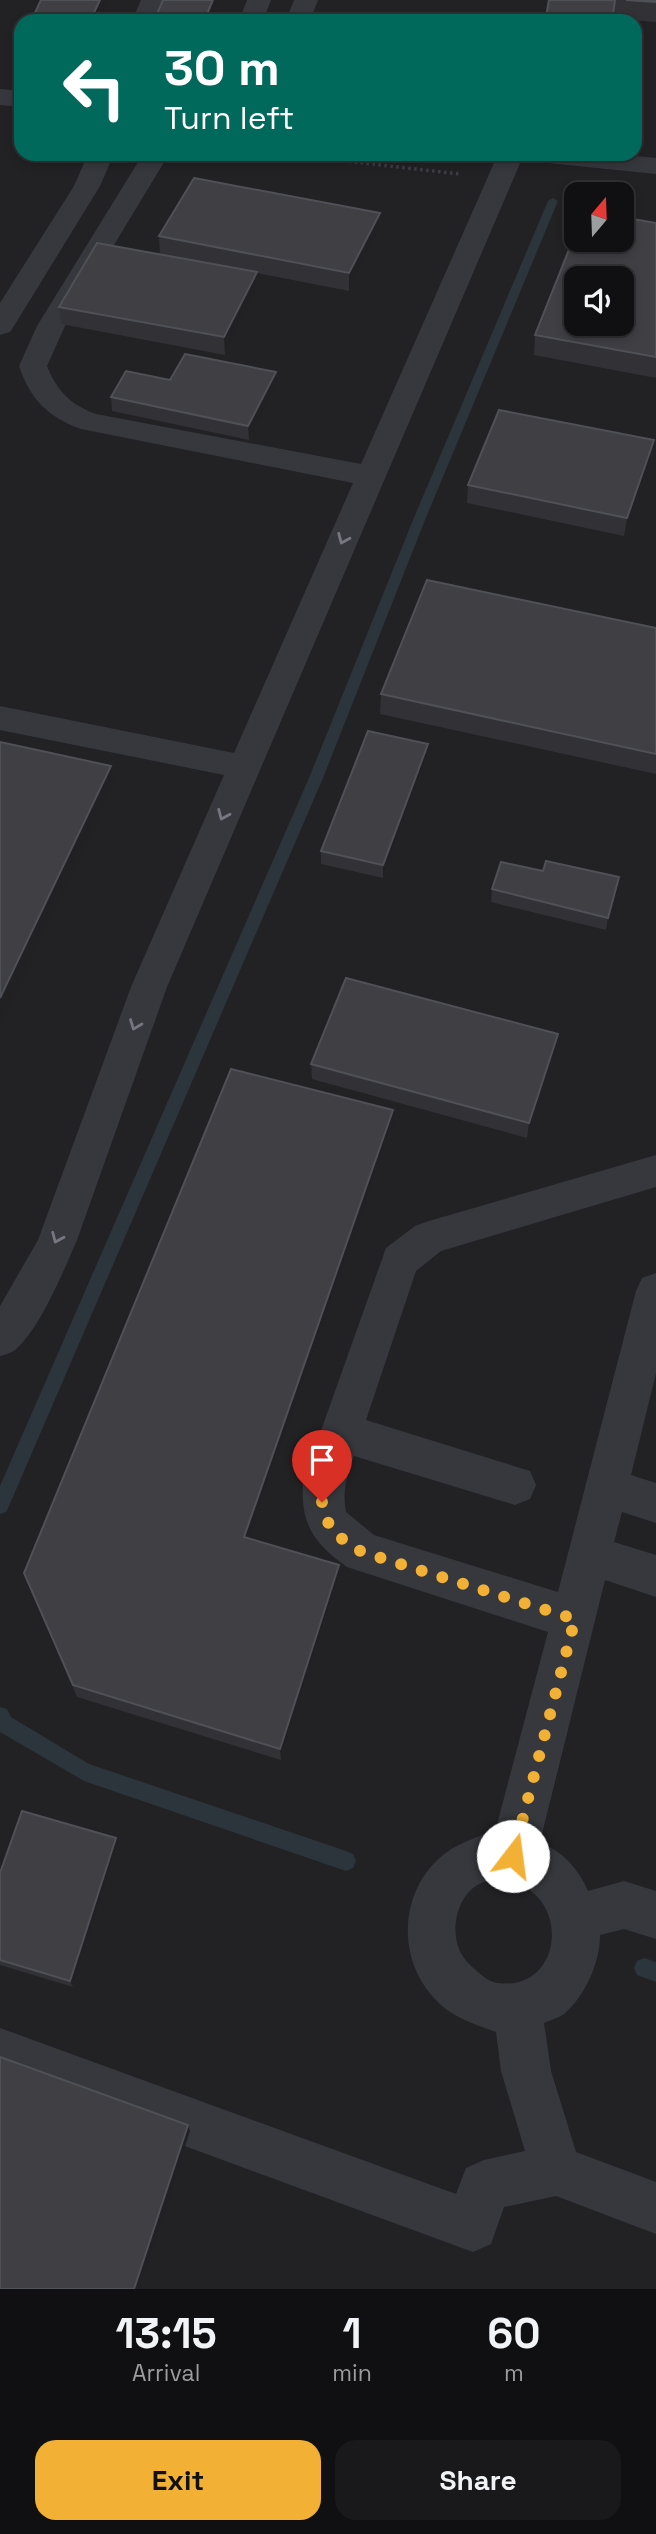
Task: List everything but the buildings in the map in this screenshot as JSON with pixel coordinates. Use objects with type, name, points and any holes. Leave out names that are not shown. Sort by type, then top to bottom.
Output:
[{"type":"street","points":[[0,326],[87,186],[98,161]]},
{"type":"street","points":[[152,161],[51,326],[33,366],[39,386],[69,415],[91,422],[370,476]]},
{"type":"street","points":[[0,1338],[40,1279],[72,1204],[120,1061],[149,987],[508,161]]},
{"type":"street","points":[[607,161],[656,166]]},
{"type":"street","points":[[0,718],[244,767]]},
{"type":"street","points":[[575,1619],[362,1552],[337,1536],[327,1524],[322,1502],[324,1481],[400,1260],[429,1238],[656,1171]]},
{"type":"street","points":[[513,1856],[656,1291]]},
{"type":"street","points":[[340,1432],[515,1485]]},
{"type":"street","points":[[607,1487],[656,1503]]},
{"type":"street","points":[[591,1555],[656,1576]]},
{"type":"street","points":[[491,1856],[513,1856],[534,1864],[552,1878],[567,1897],[575,1918],[577,1942],[570,1966],[558,1986],[539,2001],[517,2009],[493,2007],[470,1999],[451,1983],[437,1963],[430,1939],[431,1914],[439,1892],[453,1874],[470,1862],[491,1856]]},
{"type":"street","points":[[575,1918],[624,1905],[656,1915]]},
{"type":"street","points":[[517,2009],[526,2071],[556,2170]]},
{"type":"street","points":[[0,2053],[473,2226],[484,2186],[556,2170],[656,2207]]},
{"type":"path","points":[[346,161],[461,174]]},
{"type":"shaded area","points":[[0,0],[656,0],[656,2289],[0,2289]]},
{"type":"waterway","points":[[0,1506],[316,778],[419,520],[553,201]]},
{"type":"waterway","points":[[0,1716],[4,1724],[84,1772],[346,1861]]},
{"type":"waterway","points":[[644,1968],[656,1972]]},
{"type":"route","points":[[322,1502],[327,1524],[337,1536],[362,1552],[575,1619],[513,1856]]}]
